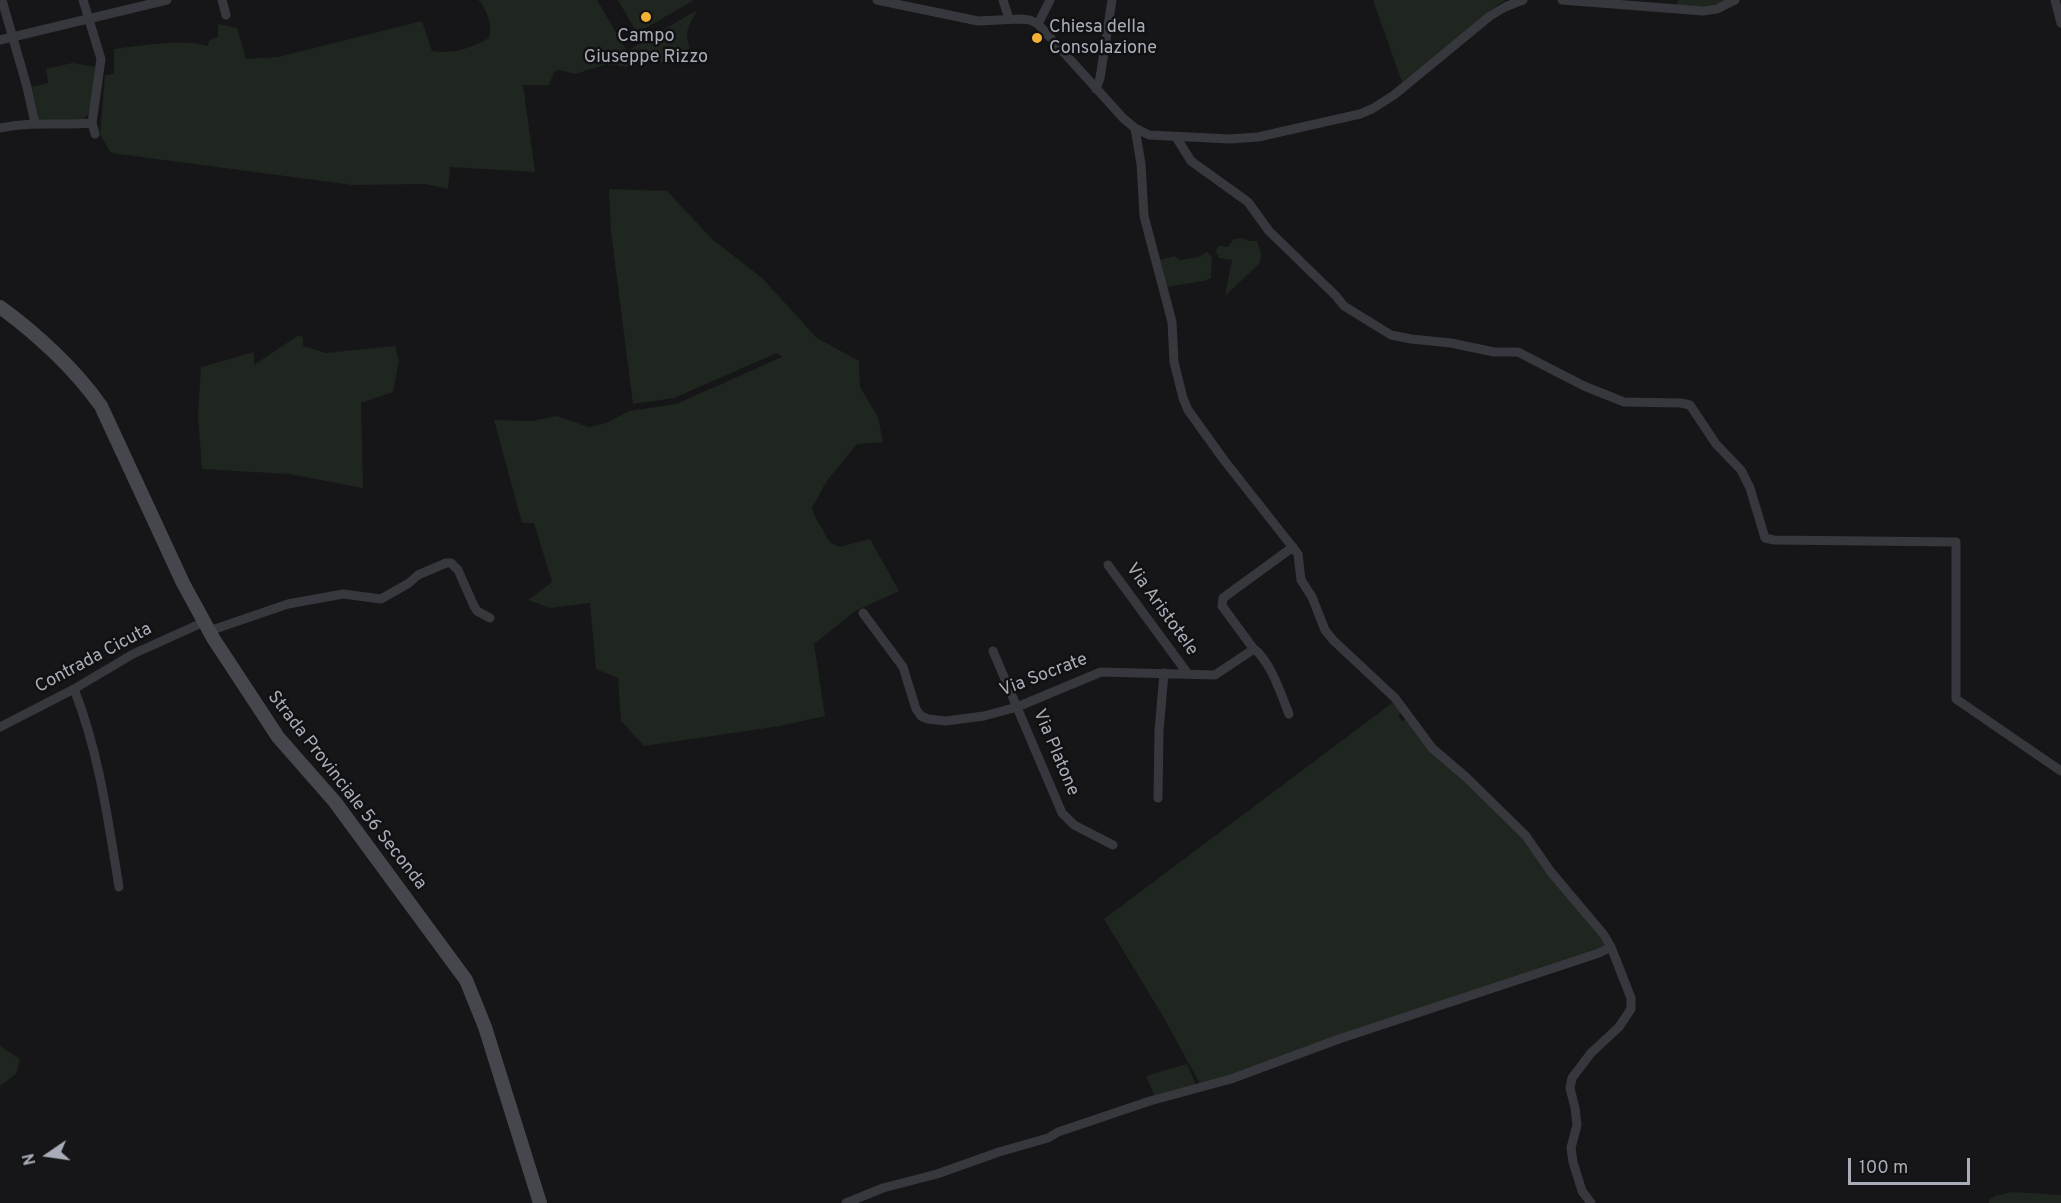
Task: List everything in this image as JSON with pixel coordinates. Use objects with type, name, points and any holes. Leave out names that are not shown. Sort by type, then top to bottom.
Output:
[{"type":"street","points":[[2,0],[35,123]]},
{"type":"street","points":[[83,0],[100,59],[93,123],[95,134]]},
{"type":"street","points":[[0,40],[150,2],[167,0]]},
{"type":"street","points":[[222,0],[226,15]]},
{"type":"street","points":[[877,0],[978,21],[1030,20],[1038,24],[1123,118],[1136,128],[1149,135],[1244,139],[1338,119],[1372,109],[1394,95],[1490,16],[1523,0]]},
{"type":"street","points":[[1003,0],[1009,19]]},
{"type":"street","points":[[1038,24],[1050,0]]},
{"type":"street","points":[[1096,89],[1100,78],[1112,0]]},
{"type":"street","points":[[1562,0],[1703,11],[1717,9],[1736,0]]},
{"type":"street","points":[[2055,0],[2061,23]]},
{"type":"street","points":[[0,128],[20,123],[69,125],[93,123]]},
{"type":"street","points":[[1136,128],[1144,216],[1172,322],[1174,362],[1188,410],[1298,554],[1301,580],[1312,597],[1325,630],[1395,698],[1432,748],[1467,778],[1526,836],[1551,872],[1611,946],[1631,998],[1631,1009],[1619,1027],[1591,1053],[1572,1078],[1570,1088],[1577,1125],[1571,1148],[1573,1162],[1582,1191],[1591,1203]]},
{"type":"street","points":[[1176,137],[1191,161],[1248,202],[1269,231],[1344,306],[1391,335],[1451,343],[1494,352],[1518,352],[1584,386],[1624,402],[1689,405],[1716,444],[1741,470],[1750,488],[1765,538],[1774,540],[1956,542],[1956,699],[2061,771]]},
{"type":"street","name":"Strada Provinciale 56 Seconda","points":[[0,307],[31,331],[90,390],[102,406],[178,573],[206,627],[278,737],[335,802],[466,980],[491,1047],[540,1203]]},
{"type":"street","points":[[1289,714],[1279,688],[1259,652],[1253,648],[1222,606],[1221,601],[1293,547]]},
{"type":"street","name":"Contrada Cicuta","points":[[0,727],[74,689],[133,654],[206,627],[288,604],[343,594],[381,599],[409,583],[418,575],[446,563],[451,563],[458,570],[477,611],[490,618]]},
{"type":"street","name":"Via Aristotele","points":[[1108,565],[1188,674]]},
{"type":"street","name":"Via Socrate","points":[[863,613],[903,667],[916,709],[921,716],[928,719],[946,720],[984,716],[1017,707],[1101,672],[1215,675],[1253,648]]},
{"type":"street","name":"Via Platone","points":[[993,651],[1062,813],[1074,825],[1113,844]]},
{"type":"street","points":[[1158,798],[1159,731],[1164,673]]},
{"type":"street","points":[[74,689],[99,770],[119,887]]},
{"type":"street","points":[[846,1203],[883,1188],[937,1174],[989,1155],[1048,1138],[1058,1132],[1150,1101],[1231,1079],[1339,1039],[1599,953],[1611,946]]},
{"type":"shaded area","points":[[478,0],[597,0],[627,51],[697,10],[687,33],[689,53],[677,62],[674,60],[668,64],[651,59],[627,67],[607,64],[575,74],[559,70],[554,72],[549,85],[523,85],[535,172],[450,167],[448,189],[425,184],[353,185],[111,153],[100,135],[105,75],[114,74],[114,49],[173,43],[207,46],[210,40],[218,37],[218,24],[237,28],[246,59],[278,57],[422,21],[432,51],[455,51],[468,48],[489,38],[488,18]]},
{"type":"shaded area","name":"Campo Giuseppe Rizzo","points":[[618,0],[694,0],[637,33]]},
{"type":"shaded area","points":[[1373,0],[1506,0],[1402,82]]},
{"type":"shaded area","points":[[1678,0],[1727,0],[1697,6],[1677,5]]},
{"type":"shaded area","points":[[72,63],[96,67],[90,112],[82,121],[39,120],[32,87],[48,83],[46,69]]},
{"type":"shaded area","points":[[609,189],[667,191],[712,239],[762,278],[817,338],[859,361],[860,387],[878,417],[883,442],[857,444],[826,482],[812,508],[827,538],[834,545],[839,547],[870,539],[899,591],[855,611],[814,644],[825,716],[780,726],[644,746],[621,721],[618,678],[596,669],[590,603],[550,608],[528,600],[552,582],[534,523],[522,523],[494,420],[532,421],[557,416],[589,427],[606,423],[629,411],[676,404],[782,357],[777,353],[674,398],[633,404],[611,232]]},
{"type":"shaded area","points":[[1234,239],[1257,241],[1261,253],[1260,263],[1225,296],[1232,260],[1219,258],[1216,251],[1218,246],[1228,247]]},
{"type":"shaded area","points":[[1207,252],[1212,257],[1211,278],[1167,287],[1160,260],[1174,256],[1180,260],[1199,257]]},
{"type":"shaded area","points":[[299,335],[303,337],[303,346],[326,353],[395,346],[399,361],[393,392],[361,403],[363,488],[289,474],[202,469],[198,415],[201,367],[254,352],[254,365]]},
{"type":"shaded area","points":[[1392,703],[1402,713],[1398,716],[1402,721],[1406,719],[1461,778],[1523,838],[1605,944],[1597,951],[1262,1066],[1200,1084],[1164,1018],[1104,919]]},
{"type":"shaded area","points":[[0,1046],[20,1059],[16,1074],[0,1086]]},
{"type":"shaded area","points":[[1187,1064],[1196,1085],[1155,1097],[1146,1076]]},
{"type":"shaded area","points":[[2012,1192],[2061,1195],[2061,1203],[1989,1203],[1989,1200],[1995,1196]]},
{"type":"place","name":"Campo Giuseppe Rizzo","points":[[646,17]]},
{"type":"place","name":"Chiesa della Consolazione","points":[[1037,38]]}]
